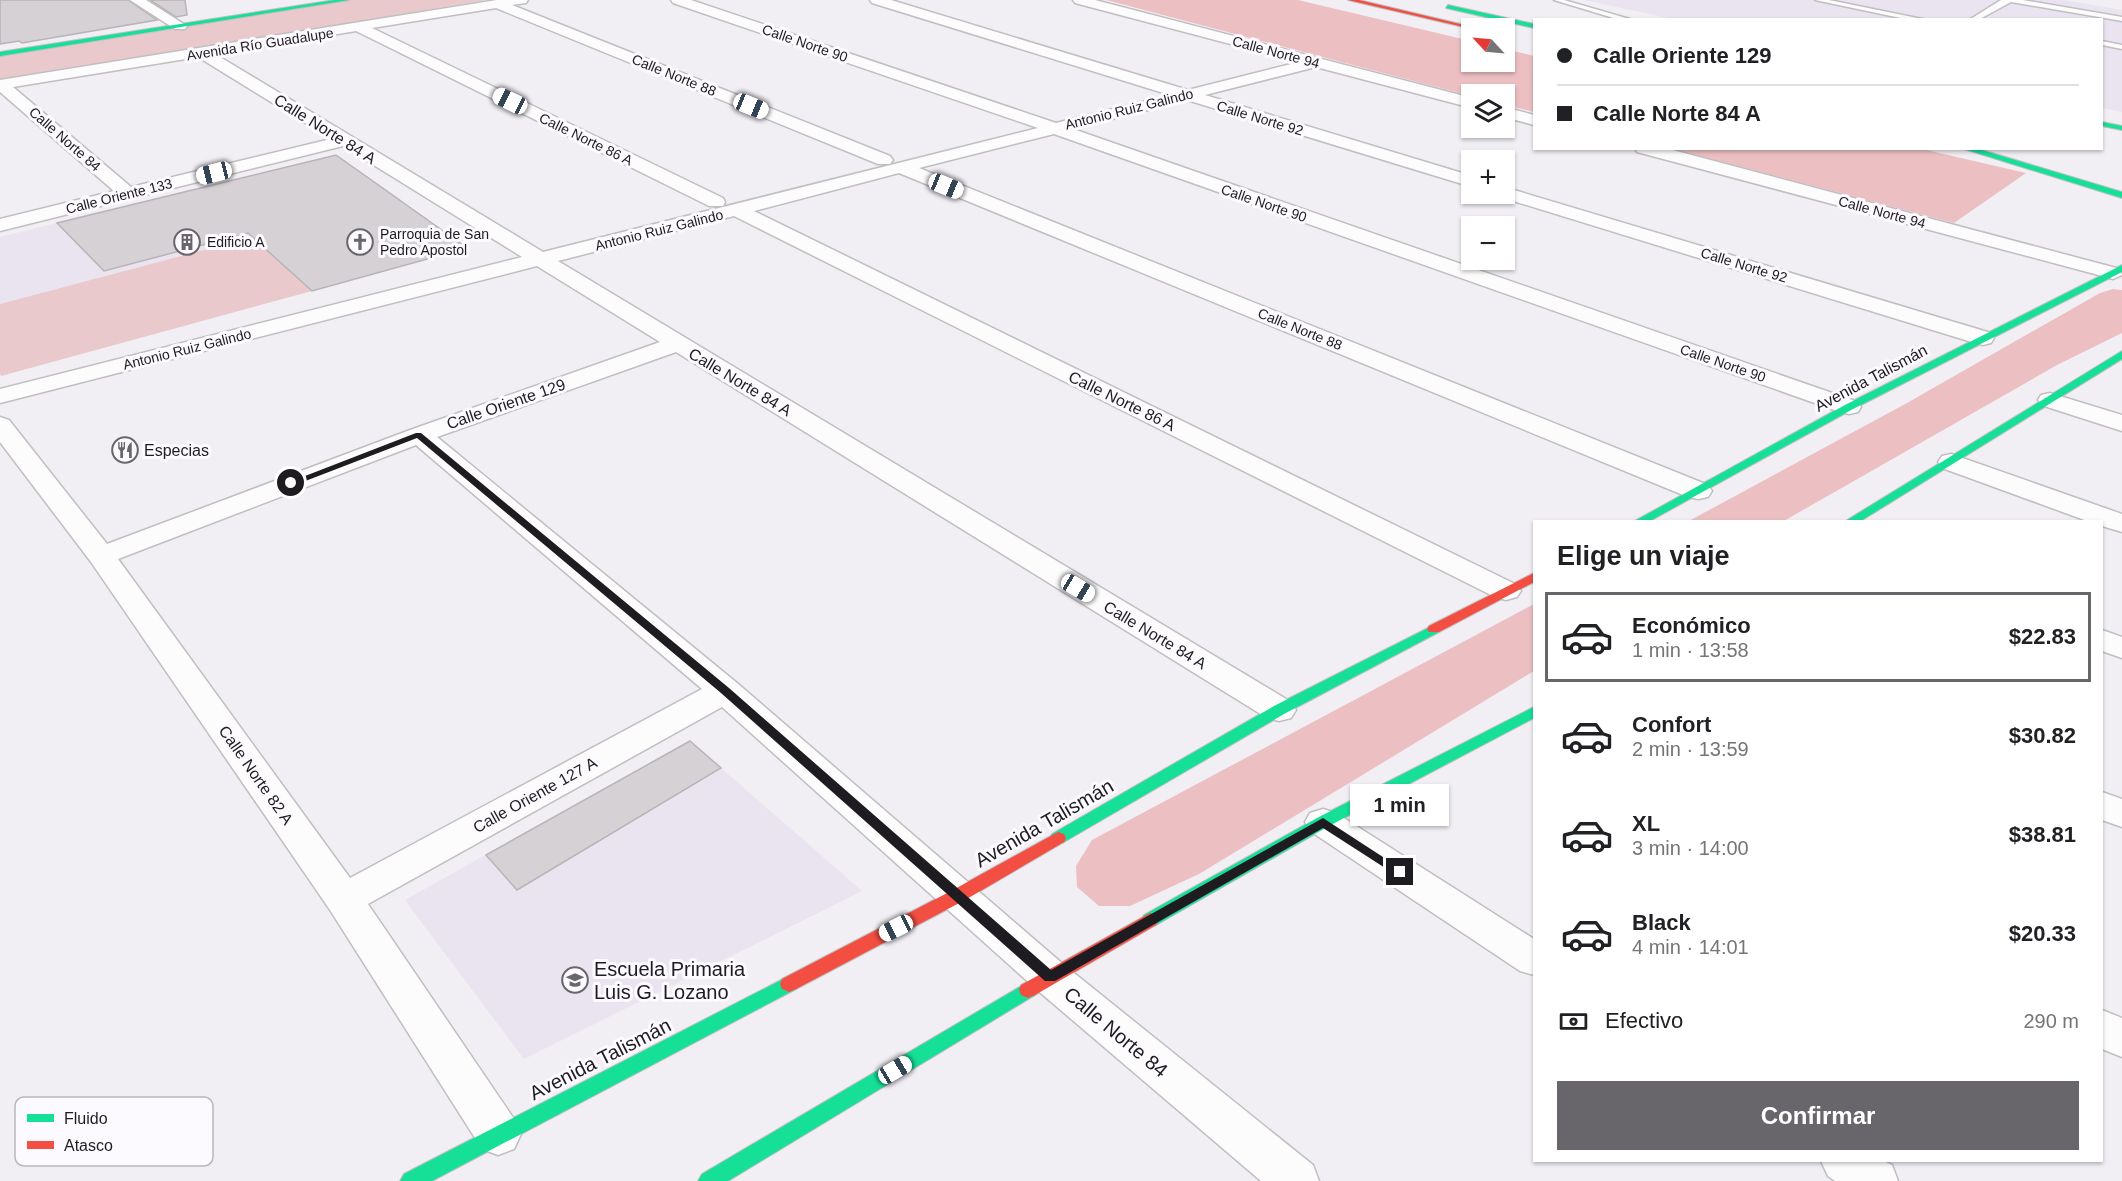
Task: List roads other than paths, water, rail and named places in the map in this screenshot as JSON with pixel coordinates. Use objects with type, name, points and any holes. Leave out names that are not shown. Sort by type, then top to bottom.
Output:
[{"type":"main road","name":"Avenida Río Guadalupe","points":[[0,54],[346,0]]},
{"type":"main road","points":[[1352,0],[1461,25]]},
{"type":"main road","points":[[1430,3],[1533,26]]},
{"type":"main road","points":[[2103,124],[2122,128]]},
{"type":"main road","points":[[1972,150],[2122,195]]},
{"type":"main road","name":"Avenida Talismán","points":[[1643,520],[1849,407],[2119,272]]},
{"type":"main road","points":[[1853,520],[1951,462],[2122,354]]},
{"type":"main road","name":"Avenida Talismán","points":[[411,1181],[959,895],[1279,710],[1533,578]]},
{"type":"main road","points":[[734,1175],[1050,977],[1323,822],[1532,716]]},
{"type":"street","points":[[136,0],[180,26]]},
{"type":"street","name":"Avenida Río Guadalupe","points":[[1,85],[521,0]]},
{"type":"street","name":"Calle Norte 90","points":[[678,0],[1849,407]]},
{"type":"street","name":"Calle Norte 92","points":[[877,0],[1461,179]]},
{"type":"street","name":"Calle Norte 94","points":[[1080,0],[1461,100]]},
{"type":"street","name":"Calle Norte 88","points":[[497,4],[1698,491]]},
{"type":"street","name":"Calle Norte 86 A","points":[[360,28],[727,206],[1506,591]]},
{"type":"street","name":"Calle Norte 84 A","points":[[202,53],[1279,710]]},
{"type":"street","name":"Antonio Ruiz Galindo","points":[[1175,92],[1296,57]]},
{"type":"street","name":"Antonio Ruiz Galindo","points":[[0,396],[534,255],[1042,125],[1175,92],[1317,62]]},
{"type":"street","name":"Calle Norte 84","points":[[1,85],[128,194]]},
{"type":"street","points":[[1515,115],[1533,120]]},
{"type":"street","name":"Calle Oriente 133","points":[[0,225],[343,141]]},
{"type":"street","name":"Calle Norte 94","points":[[1651,150],[2119,272]]},
{"type":"street","name":"Calle Norte 92","points":[[1515,195],[1983,338]]},
{"type":"street","name":"Antonio Ruiz Galindo","points":[[0,381],[534,255]]},
{"type":"street","name":"Calle Oriente 129","points":[[101,555],[418,435],[677,344]]},
{"type":"street","points":[[2050,400],[2122,423]]},
{"type":"street","name":"Calle Norte 82 A","points":[[0,425],[101,555],[344,900],[498,1134]]},
{"type":"street","name":"Calle Norte 84","points":[[418,435],[725,691],[1050,977],[1296,1181]]},
{"type":"street","points":[[1951,462],[2122,524]]},
{"type":"street","points":[[2103,640],[2122,648]]},
{"type":"street","name":"Calle Oriente 127 A","points":[[344,900],[725,691]]},
{"type":"street","points":[[2103,805],[2122,814]]},
{"type":"street","points":[[1323,822],[1533,958]]},
{"type":"street","points":[[2103,1029],[2122,1039]]},
{"type":"street","points":[[1846,1162],[1875,1181]]},
{"type":"lane","points":[[1557,0],[1623,18]]},
{"type":"lane","points":[[1818,0],[1913,18]]},
{"type":"lane","points":[[1975,18],[2004,1],[2010,0],[2122,19]]},
{"type":"lane","points":[[2103,43],[2122,47]]},
{"type":"place","name":"Edificio A","points":[[187,242]]},
{"type":"place","name":"Parroquia de San Pedro Apostol","points":[[360,242]]},
{"type":"place","name":"Especias","points":[[125,450]]},
{"type":"place","name":"Escuela Primaria Luis G. Lozano","points":[[575,980]]}]
